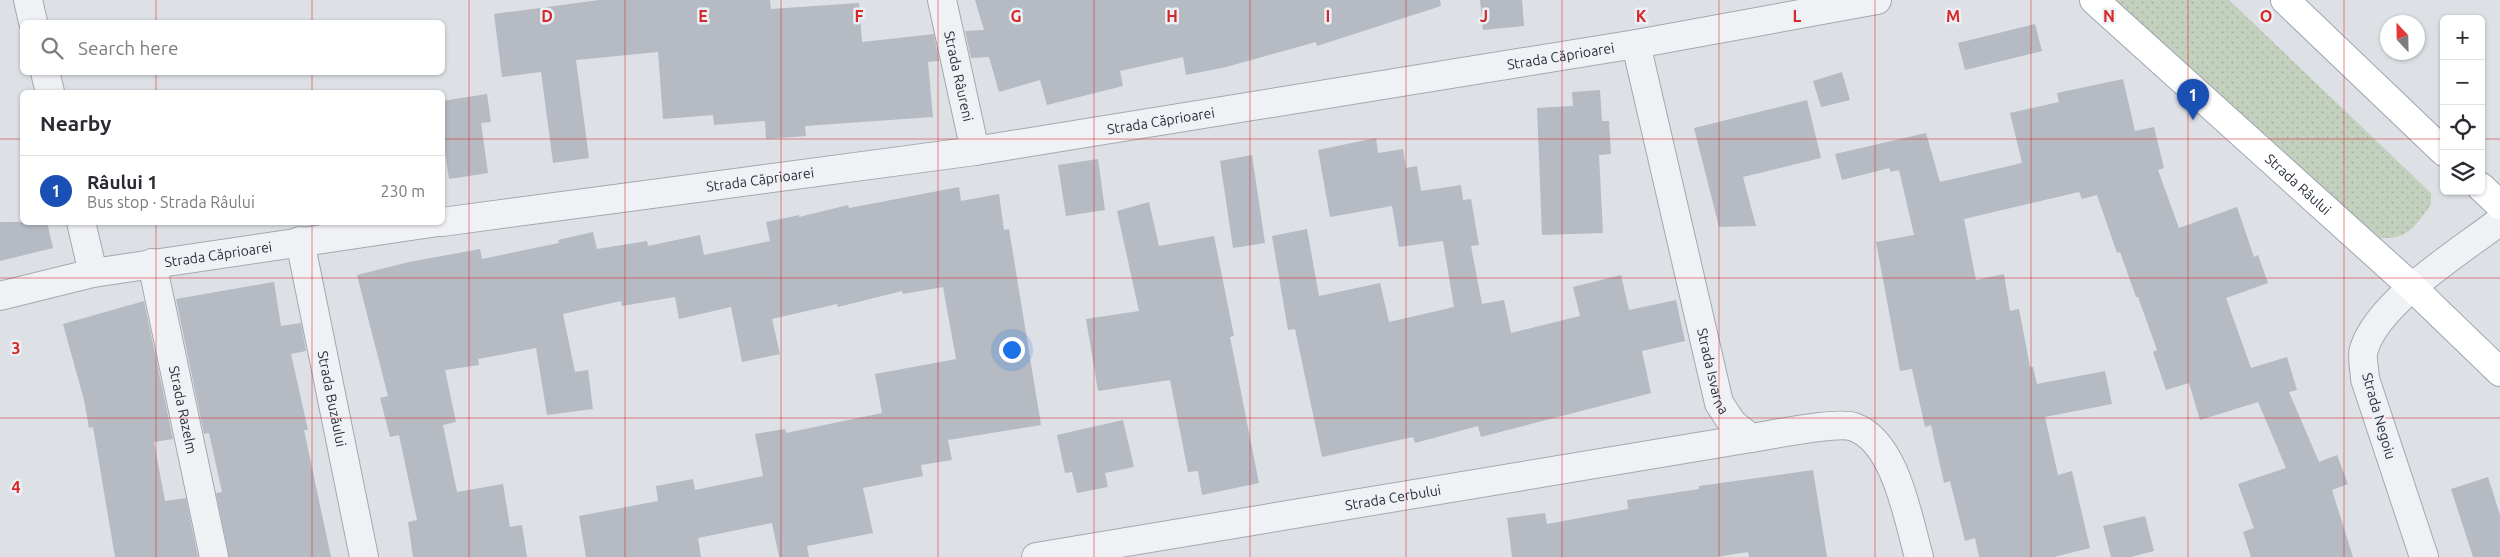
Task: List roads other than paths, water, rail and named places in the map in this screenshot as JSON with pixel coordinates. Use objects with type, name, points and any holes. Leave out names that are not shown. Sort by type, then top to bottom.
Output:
[{"type":"main road","name":"Strada Râului","points":[[2094,0],[2412,287],[2500,372]]},
{"type":"main road","points":[[2285,0],[2442,150]]},
{"type":"main road","points":[[2485,191],[2500,205]]},
{"type":"street","points":[[28,0],[33,20]]},
{"type":"street","name":"Strada Râureni","points":[[942,0],[975,151]]},
{"type":"street","name":"Strada Căprioarei","points":[[445,222],[975,151],[1636,44],[1877,0]]},
{"type":"street","name":"Strada Isvarna","points":[[1636,44],[1719,403],[1732,423],[1751,438]]},
{"type":"street","points":[[46,75],[50,90]]},
{"type":"street","name":"Strada Negoiu","points":[[2424,557],[2365,379],[2363,350],[2376,325],[2412,287],[2500,221]]},
{"type":"street","points":[[82,225],[93,273]]},
{"type":"street","name":"Strada Căprioarei","points":[[0,296],[93,273],[416,225]]},
{"type":"street","name":"Strada Buzăului","points":[[300,241],[364,557]]},
{"type":"street","name":"Strada Razelm","points":[[152,263],[214,557]]},
{"type":"street","points":[[1751,438],[1819,427],[1854,426],[1875,441],[1891,463],[1920,557]]},
{"type":"street","name":"Strada Cerbului","points":[[1036,557],[1751,438]]},
{"type":"place","name":"Râului 1","points":[[2193,120]]}]
